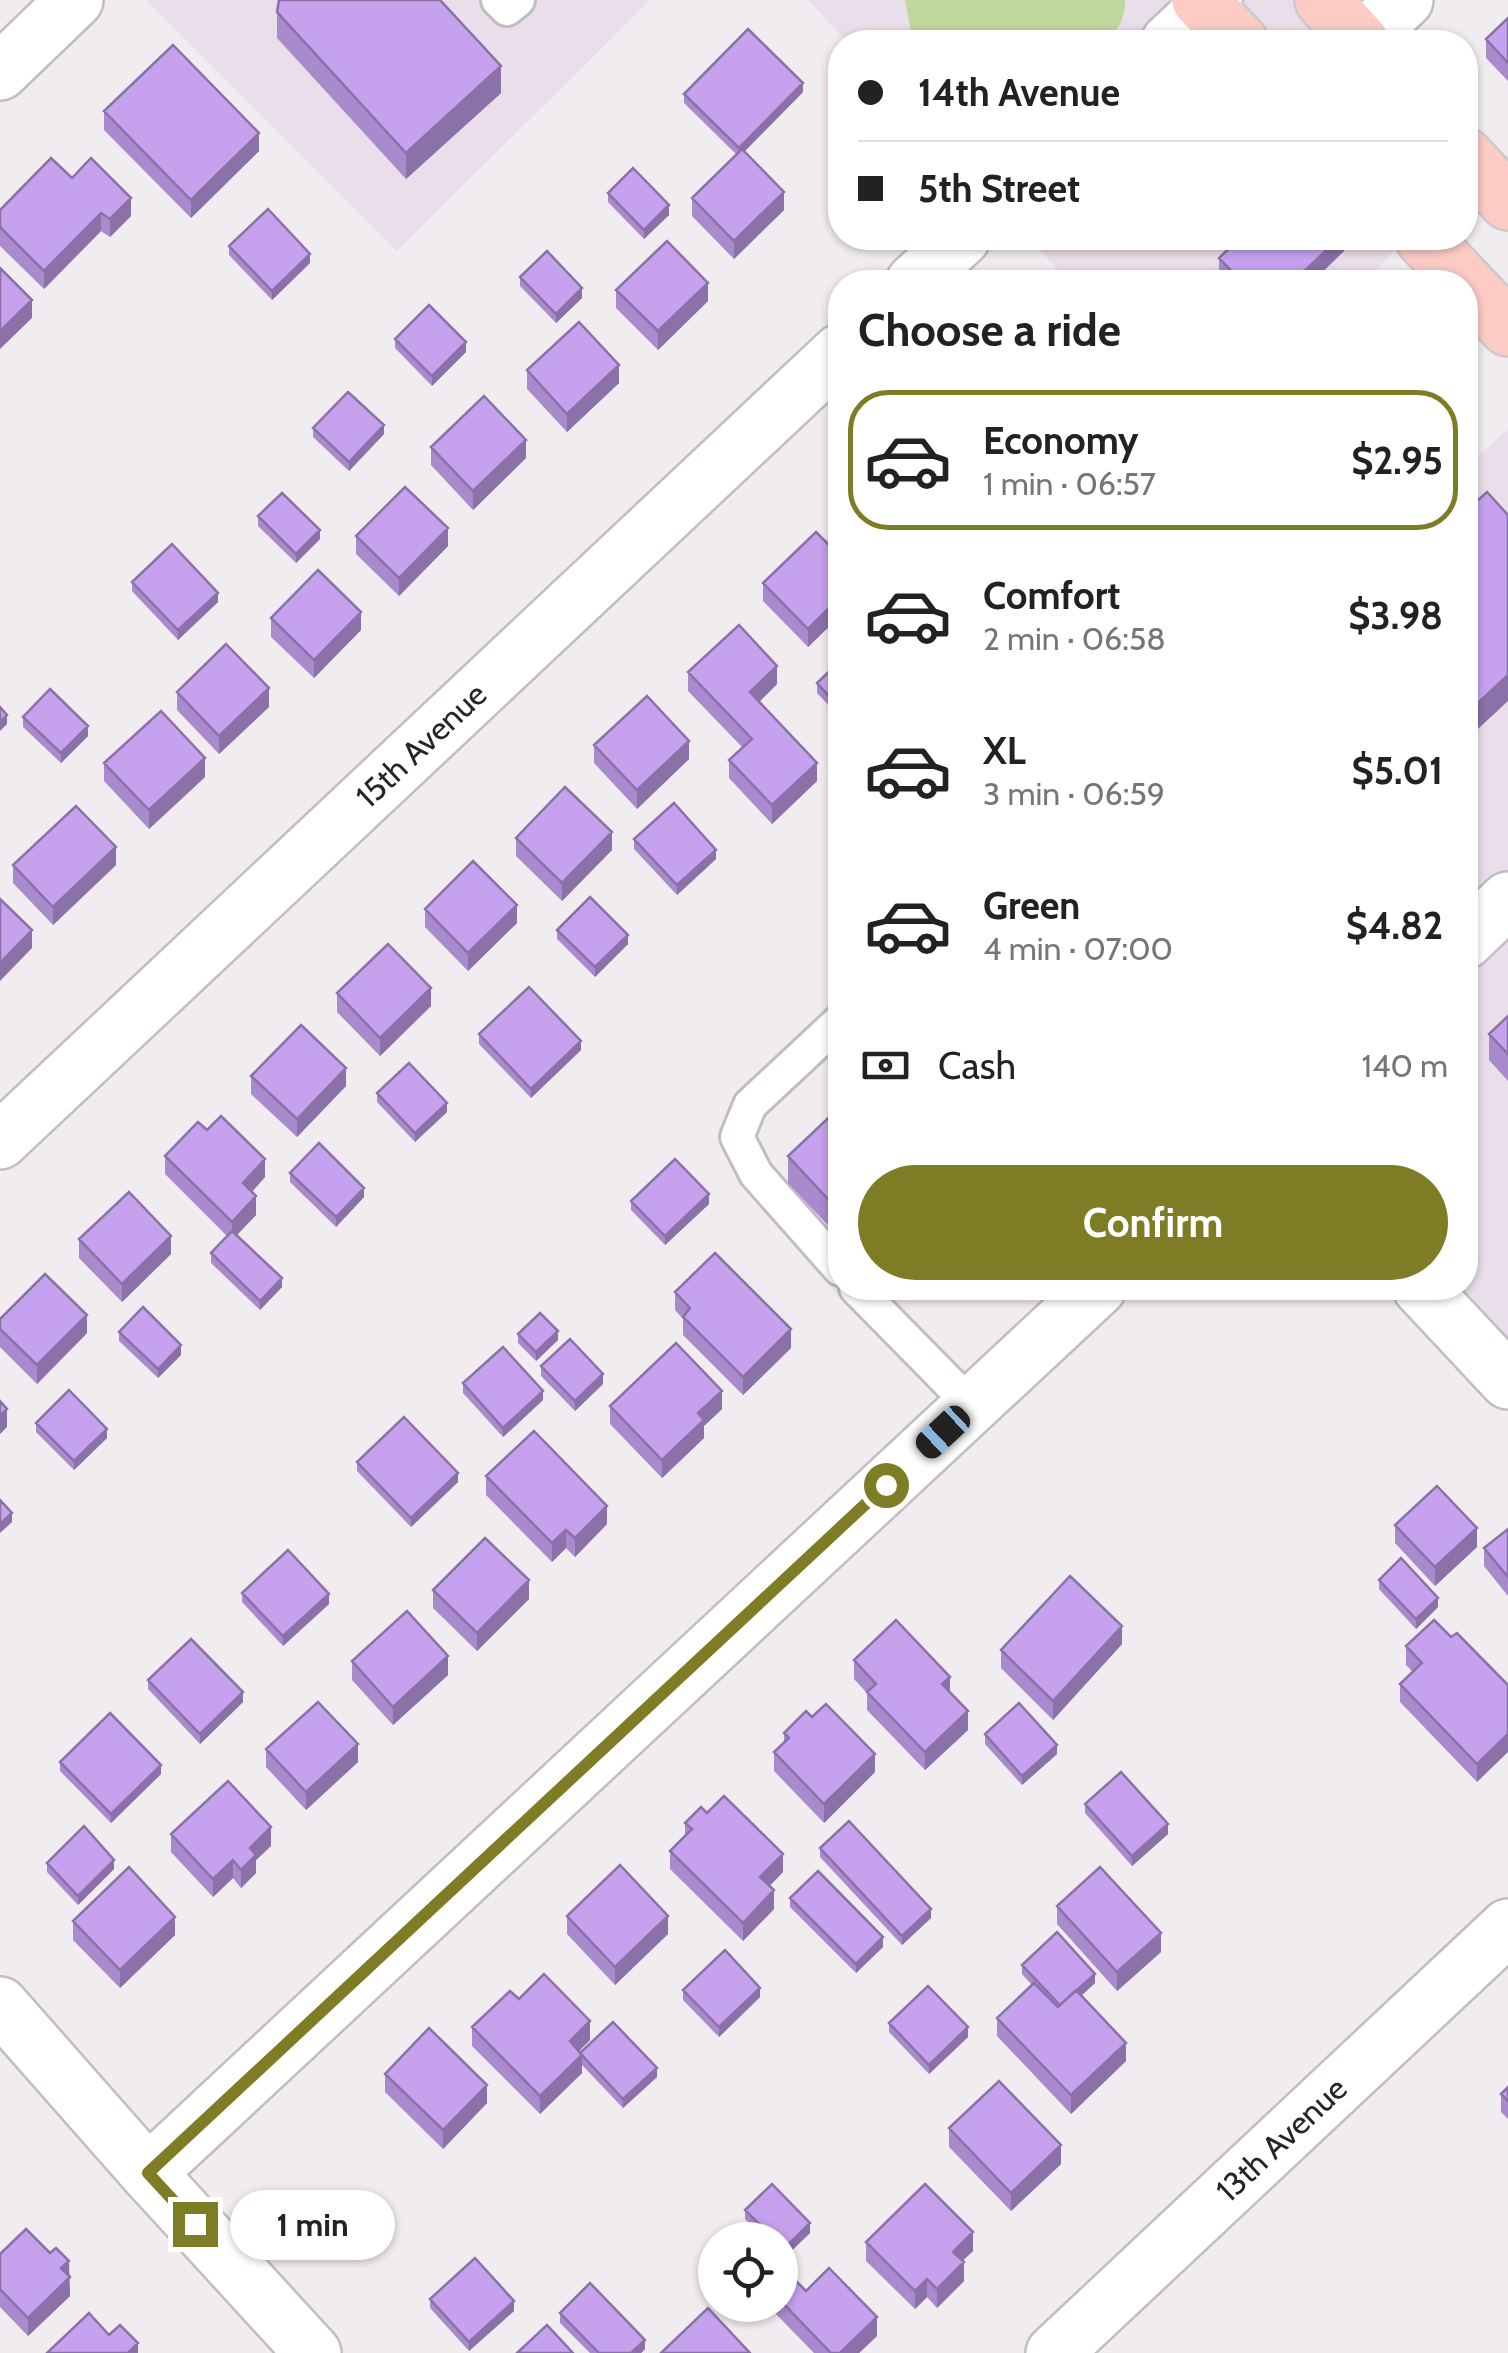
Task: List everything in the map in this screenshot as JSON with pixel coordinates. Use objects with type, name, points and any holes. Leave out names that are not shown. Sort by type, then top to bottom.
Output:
[{"type":"main road","points":[[1323,0],[1350,30]]},
{"type":"main road","points":[[1478,170],[1508,202]]},
{"type":"main road","points":[[1434,250],[1453,270]]},
{"type":"main road","points":[[1478,296],[1508,328]]},
{"type":"street","points":[[0,72],[76,0]]},
{"type":"street","points":[[1374,30],[1405,0]]},
{"type":"street","points":[[927,270],[949,250]]},
{"type":"street","name":"15th Avenue","points":[[0,1141],[828,363]]},
{"type":"street","points":[[1478,929],[1508,900]]},
{"type":"street","points":[[148,2173],[1085,1300]]},
{"type":"street","points":[[1432,1300],[1508,1381]]},
{"type":"street","name":"13th Avenue","points":[[1054,2353],[1508,1927]]},
{"type":"street","points":[[0,2005],[312,2353]]},
{"type":"lane","points":[[498,0],[508,10],[518,0]]},
{"type":"lane","points":[[828,1032],[750,1105],[737,1137],[756,1174],[828,1255]]},
{"type":"lane","points":[[868,1300],[972,1406]]},
{"type":"shaded area","points":[[146,0],[650,0],[397,251]]},
{"type":"shaded area","points":[[808,0],[1323,0],[1350,30],[836,30]]},
{"type":"shaded area","points":[[1039,250],[1395,250],[1376,270],[1059,270]]},
{"type":"shaded area","points":[[1508,429],[1508,1381],[1432,1300],[1478,1300],[1478,456]]},
{"type":"green space","points":[[905,0],[1125,0],[1116,30],[911,30]]},
{"type":"building","points":[[279,0],[440,0],[501,66],[406,153],[277,12]]},
{"type":"building","points":[[1508,18],[1508,63],[1486,39]]},
{"type":"building","points":[[748,29],[803,83],[739,148],[684,94]]},
{"type":"building","points":[[173,45],[259,133],[191,200],[104,111]]},
{"type":"building","points":[[742,149],[784,192],[734,241],[692,198]]},
{"type":"building","points":[[51,158],[72,178],[91,158],[131,198],[110,219],[101,213],[44,271],[0,227],[0,210]]},
{"type":"building","points":[[633,168],[669,205],[644,230],[608,193]]},
{"type":"building","points":[[268,209],[310,254],[272,291],[229,246]]},
{"type":"building","points":[[667,241],[708,283],[658,331],[616,290]]},
{"type":"building","points":[[1227,250],[1326,250],[1306,270],[1230,270],[1219,258]]},
{"type":"building","points":[[547,251],[582,288],[556,314],[520,277]]},
{"type":"building","points":[[0,268],[32,300],[0,331]]},
{"type":"building","points":[[429,305],[466,342],[432,376],[395,339]]},
{"type":"building","points":[[579,322],[619,365],[567,414],[527,370]]},
{"type":"building","points":[[348,392],[384,425],[349,462],[313,428]]},
{"type":"building","points":[[484,396],[526,440],[473,491],[431,447]]},
{"type":"building","points":[[405,487],[448,528],[399,578],[356,536]]},
{"type":"building","points":[[1487,492],[1508,515],[1508,675],[1478,703],[1478,500]]},
{"type":"building","points":[[282,493],[320,530],[296,554],[258,516]]},
{"type":"building","points":[[816,532],[828,544],[828,609],[808,629],[763,583]]},
{"type":"building","points":[[172,544],[218,593],[178,630],[132,582]]},
{"type":"building","points":[[318,570],[361,612],[314,660],[271,618]]},
{"type":"building","points":[[739,625],[777,666],[750,692],[817,763],[772,805],[729,760],[752,739],[688,672]]},
{"type":"building","points":[[226,644],[269,688],[219,736],[177,692]]},
{"type":"building","points":[[828,672],[828,695],[817,683]]},
{"type":"building","points":[[50,689],[88,726],[61,753],[23,717]]},
{"type":"building","points":[[647,696],[689,741],[637,790],[594,745]]},
{"type":"building","points":[[161,711],[205,758],[149,810],[104,763]]},
{"type":"building","points":[[565,787],[612,832],[562,883],[516,838]]},
{"type":"building","points":[[674,803],[716,850],[677,885],[634,839]]},
{"type":"building","points":[[76,806],[116,847],[53,907],[13,865]]},
{"type":"building","points":[[473,861],[517,905],[468,953],[425,909]]},
{"type":"building","points":[[590,897],[628,935],[595,967],[557,930]]},
{"type":"building","points":[[0,899],[32,930],[0,963]]},
{"type":"building","points":[[388,944],[431,988],[380,1038],[337,993]]},
{"type":"building","points":[[529,987],[581,1041],[531,1089],[479,1034]]},
{"type":"building","points":[[1508,1016],[1508,1054],[1489,1034]]},
{"type":"building","points":[[301,1025],[346,1068],[297,1119],[251,1076]]},
{"type":"building","points":[[409,1063],[447,1103],[415,1133],[377,1093]]},
{"type":"building","points":[[221,1116],[265,1159],[243,1183],[256,1196],[232,1222],[165,1156],[198,1122],[207,1130]]},
{"type":"building","points":[[828,1118],[828,1199],[788,1156]]},
{"type":"building","points":[[319,1143],[364,1188],[336,1217],[290,1173]]},
{"type":"building","points":[[675,1159],[709,1194],[665,1236],[631,1201]]},
{"type":"building","points":[[129,1192],[171,1236],[122,1284],[79,1239]]},
{"type":"building","points":[[232,1231],[282,1278],[260,1301],[211,1253]]},
{"type":"building","points":[[715,1253],[791,1329],[743,1377],[683,1317],[690,1308],[675,1292]]},
{"type":"building","points":[[45,1274],[87,1315],[37,1365],[0,1329],[0,1319]]},
{"type":"building","points":[[143,1307],[181,1345],[158,1369],[119,1332]]},
{"type":"building","points":[[540,1313],[558,1331],[536,1352],[518,1334]]},
{"type":"building","points":[[570,1339],[603,1374],[575,1401],[541,1366]]},
{"type":"building","points":[[676,1343],[722,1391],[698,1413],[704,1420],[662,1460],[610,1406]]},
{"type":"building","points":[[503,1347],[543,1391],[503,1428],[463,1383]]},
{"type":"building","points":[[69,1390],[107,1429],[74,1461],[36,1423]]},
{"type":"building","points":[[404,1417],[458,1473],[411,1518],[357,1462]]},
{"type":"building","points":[[534,1431],[607,1506],[575,1538],[566,1530],[552,1543],[486,1476]]},
{"type":"building","points":[[1437,1486],[1477,1528],[1435,1567],[1395,1525]]},
{"type":"building","points":[[0,1500],[12,1513],[0,1524]]},
{"type":"building","points":[[1508,1529],[1508,1577],[1484,1548]]},
{"type":"building","points":[[485,1538],[529,1580],[477,1633],[433,1590]]},
{"type":"building","points":[[288,1550],[329,1594],[283,1636],[242,1593]]},
{"type":"building","points":[[1401,1558],[1438,1598],[1416,1619],[1379,1580]]},
{"type":"building","points":[[1070,1576],[1122,1626],[1053,1701],[1001,1650]]},
{"type":"building","points":[[407,1611],[448,1656],[393,1707],[352,1661]]},
{"type":"building","points":[[896,1620],[950,1677],[942,1684],[968,1711],[925,1752],[867,1692],[876,1684],[854,1660]]},
{"type":"building","points":[[1434,1620],[1451,1637],[1457,1633],[1508,1685],[1508,1734],[1477,1764],[1400,1684],[1422,1663],[1406,1646]]},
{"type":"building","points":[[191,1639],[243,1692],[200,1734],[148,1680]]},
{"type":"building","points":[[318,1702],[358,1744],[306,1792],[266,1749]]},
{"type":"building","points":[[1019,1703],[1057,1745],[1022,1776],[985,1734]]},
{"type":"building","points":[[826,1704],[875,1754],[824,1804],[774,1752],[789,1738],[784,1733],[806,1711],[812,1717]]},
{"type":"building","points":[[110,1713],[161,1765],[111,1814],[60,1762]]},
{"type":"building","points":[[1121,1772],[1168,1824],[1132,1856],[1085,1804]]},
{"type":"building","points":[[228,1781],[271,1827],[250,1848],[256,1855],[241,1870],[233,1860],[213,1879],[171,1834]]},
{"type":"building","points":[[724,1796],[783,1854],[760,1877],[774,1890],[743,1923],[670,1851],[692,1829],[685,1823],[701,1807],[707,1813]]},
{"type":"building","points":[[849,1821],[931,1909],[902,1936],[820,1848]]},
{"type":"building","points":[[84,1826],[114,1860],[78,1896],[47,1863]]},
{"type":"building","points":[[620,1865],[668,1916],[615,1967],[567,1916]]},
{"type":"building","points":[[129,1867],[175,1917],[120,1970],[73,1921]]},
{"type":"building","points":[[1100,1867],[1161,1933],[1117,1972],[1057,1906]]},
{"type":"building","points":[[818,1871],[883,1937],[856,1964],[790,1898]]},
{"type":"building","points":[[1057,1932],[1095,1974],[1060,2005],[1022,1965]]},
{"type":"building","points":[[725,1950],[760,1988],[719,2027],[683,1990]]},
{"type":"building","points":[[544,1974],[590,2021],[570,2041],[582,2055],[540,2096],[472,2027],[510,1991],[519,1999]]},
{"type":"building","points":[[1034,1983],[1058,2007],[1076,1990],[1126,2043],[1071,2095],[997,2018]]},
{"type":"building","points":[[928,1986],[968,2027],[929,2065],[889,2023]]},
{"type":"building","points":[[613,2022],[657,2068],[623,2099],[580,2053]]},
{"type":"building","points":[[429,2028],[487,2085],[443,2130],[385,2074]]},
{"type":"building","points":[[999,2081],[1061,2145],[1011,2193],[949,2128]]},
{"type":"building","points":[[772,2184],[810,2223],[798,2235],[798,2222],[757,2222],[745,2210]]},
{"type":"building","points":[[925,2184],[973,2232],[953,2252],[964,2262],[937,2289],[927,2279],[915,2291],[866,2242]]},
{"type":"building","points":[[26,2229],[50,2253],[56,2248],[69,2261],[61,2268],[70,2277],[28,2318],[0,2289],[0,2254]]},
{"type":"building","points":[[475,2258],[514,2301],[469,2342],[430,2299]]},
{"type":"building","points":[[829,2268],[877,2317],[840,2353],[831,2353],[798,2319],[798,2283],[806,2291]]},
{"type":"building","points":[[590,2283],[645,2340],[631,2353],[599,2353],[560,2313]]},
{"type":"building","points":[[89,2313],[109,2335],[120,2325],[138,2343],[128,2353],[47,2353]]},
{"type":"building","points":[[698,2318],[698,2322],[721,2322],[750,2353],[661,2353]]},
{"type":"building","points":[[547,2325],[573,2353],[517,2353]]},
{"type":"route","points":[[195,2224],[148,2173],[886,1485]]}]
